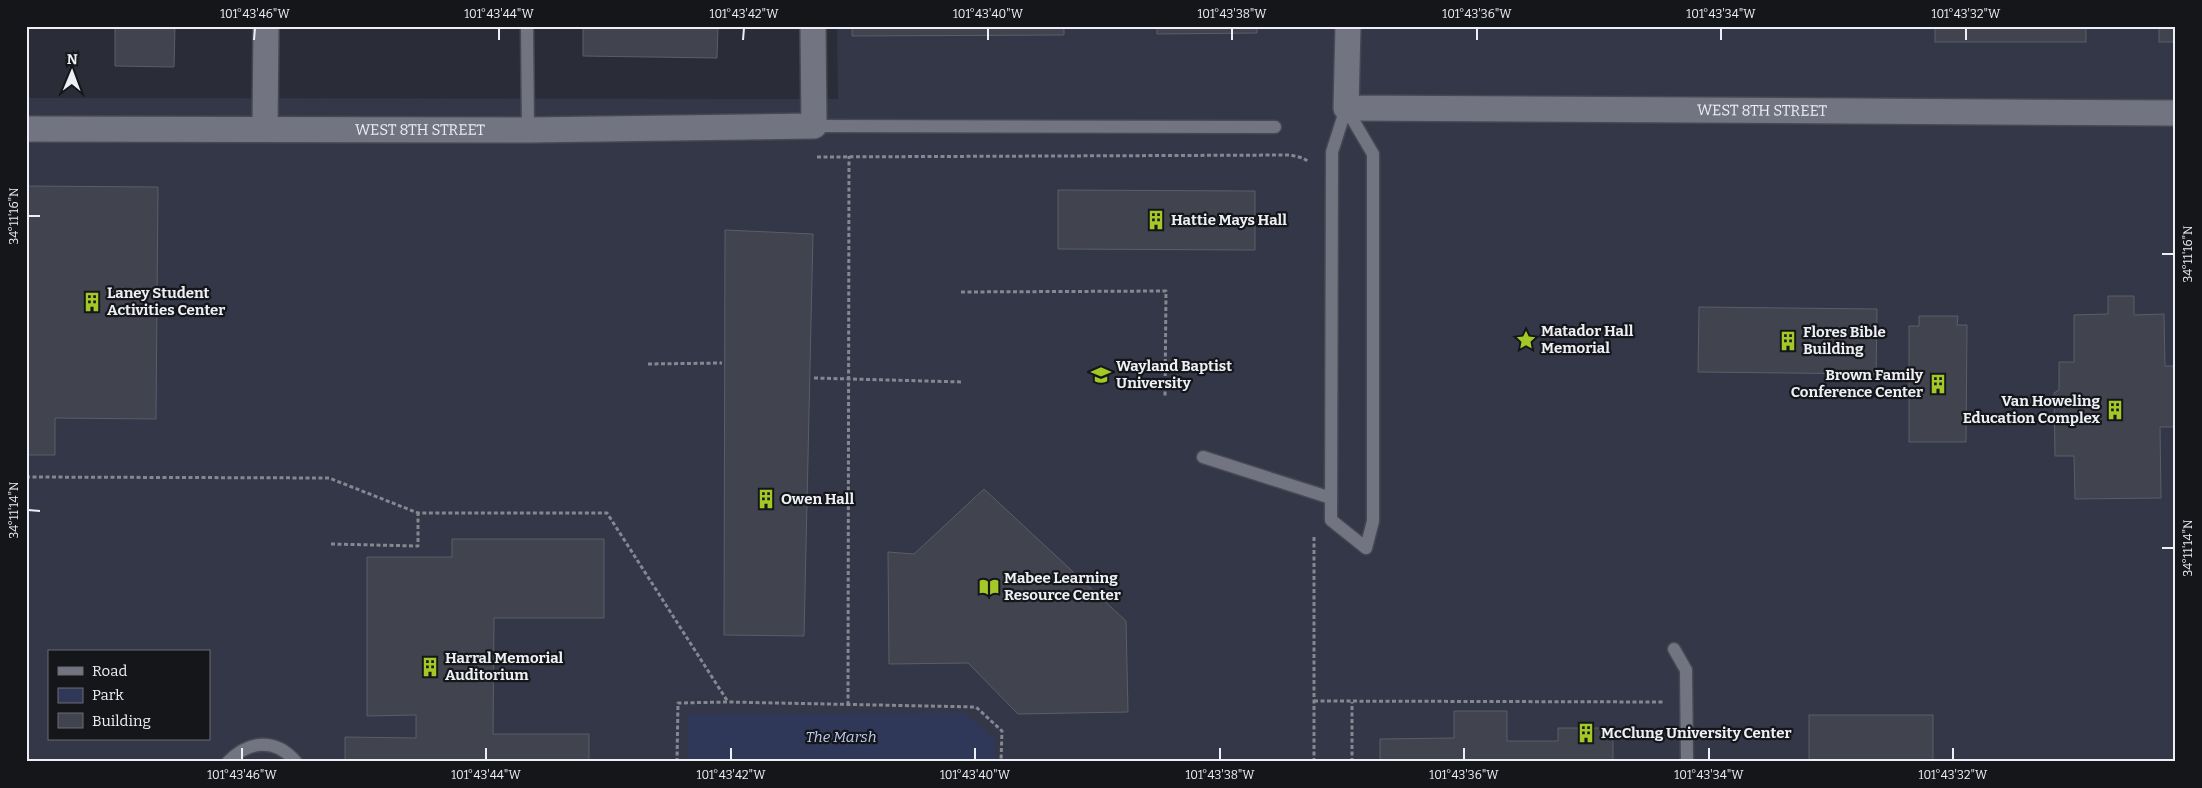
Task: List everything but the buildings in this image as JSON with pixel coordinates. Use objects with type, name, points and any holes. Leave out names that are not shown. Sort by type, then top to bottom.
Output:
[{"type":"street","points":[[265,128],[266,26]]},
{"type":"street","points":[[813,26],[814,126]]},
{"type":"street","points":[[1346,108],[1348,26]]},
{"type":"street","name":"WEST 8TH STREET","points":[[1346,108],[2176,113]]},
{"type":"street","name":"WEST 8TH STREET","points":[[26,129],[528,130],[814,126]]},
{"type":"lane","points":[[527,26],[528,130]]},
{"type":"lane","points":[[1346,108],[1372,154],[1373,521],[1366,548],[1331,520],[1332,152],[1346,108]]},
{"type":"lane","points":[[814,126],[1275,127]]},
{"type":"lane","points":[[1203,458],[1331,498]]},
{"type":"lane","points":[[1674,649],[1686,670],[1687,762]]},
{"type":"lane","points":[[228,762],[247,748],[262,744],[277,746],[288,751],[296,762]]},
{"type":"path","points":[[848,705],[849,156]]},
{"type":"path","points":[[961,292],[1166,291],[1165,398]]},
{"type":"path","points":[[648,364],[722,363]]},
{"type":"path","points":[[814,378],[963,382]]},
{"type":"path","points":[[26,477],[329,478],[418,513],[607,513],[728,702]]},
{"type":"path","points":[[1314,492],[1314,762]]},
{"type":"path","points":[[331,544],[418,546],[418,513]]},
{"type":"path","points":[[1314,701],[1667,702]]},
{"type":"path","points":[[677,762],[678,703],[728,702],[976,707],[1002,731],[1002,762]]},
{"type":"path","points":[[1352,702],[1352,762]]},
{"type":"shaded area","name":"Wayland Baptist University","points":[[837,26],[2176,26],[2176,762],[26,762],[26,98],[838,99]]},
{"type":"green space","name":"The Marsh","points":[[965,713],[995,739],[995,762],[688,762],[688,714]]},
{"type":"place","name":"Hattie Mays Hall","points":[[1156,220]]},
{"type":"place","name":"Laney Student Activities Center","points":[[92,302]]},
{"type":"place","name":"Matador Hall Memorial","points":[[1526,340]]},
{"type":"place","name":"Flores Bible Building","points":[[1788,341]]},
{"type":"place","name":"Wayland Baptist University","points":[[1101,375]]},
{"type":"place","name":"Brown Family Conference Center","points":[[1938,384]]},
{"type":"place","name":"Van Howeling Education Complex","points":[[2115,410]]},
{"type":"place","name":"Owen Hall","points":[[766,499]]},
{"type":"place","name":"Mabee Learning Resource Center","points":[[989,587]]},
{"type":"place","name":"Harral Memorial Auditorium","points":[[430,667]]},
{"type":"place","name":"McClung University Center","points":[[1586,733]]}]
